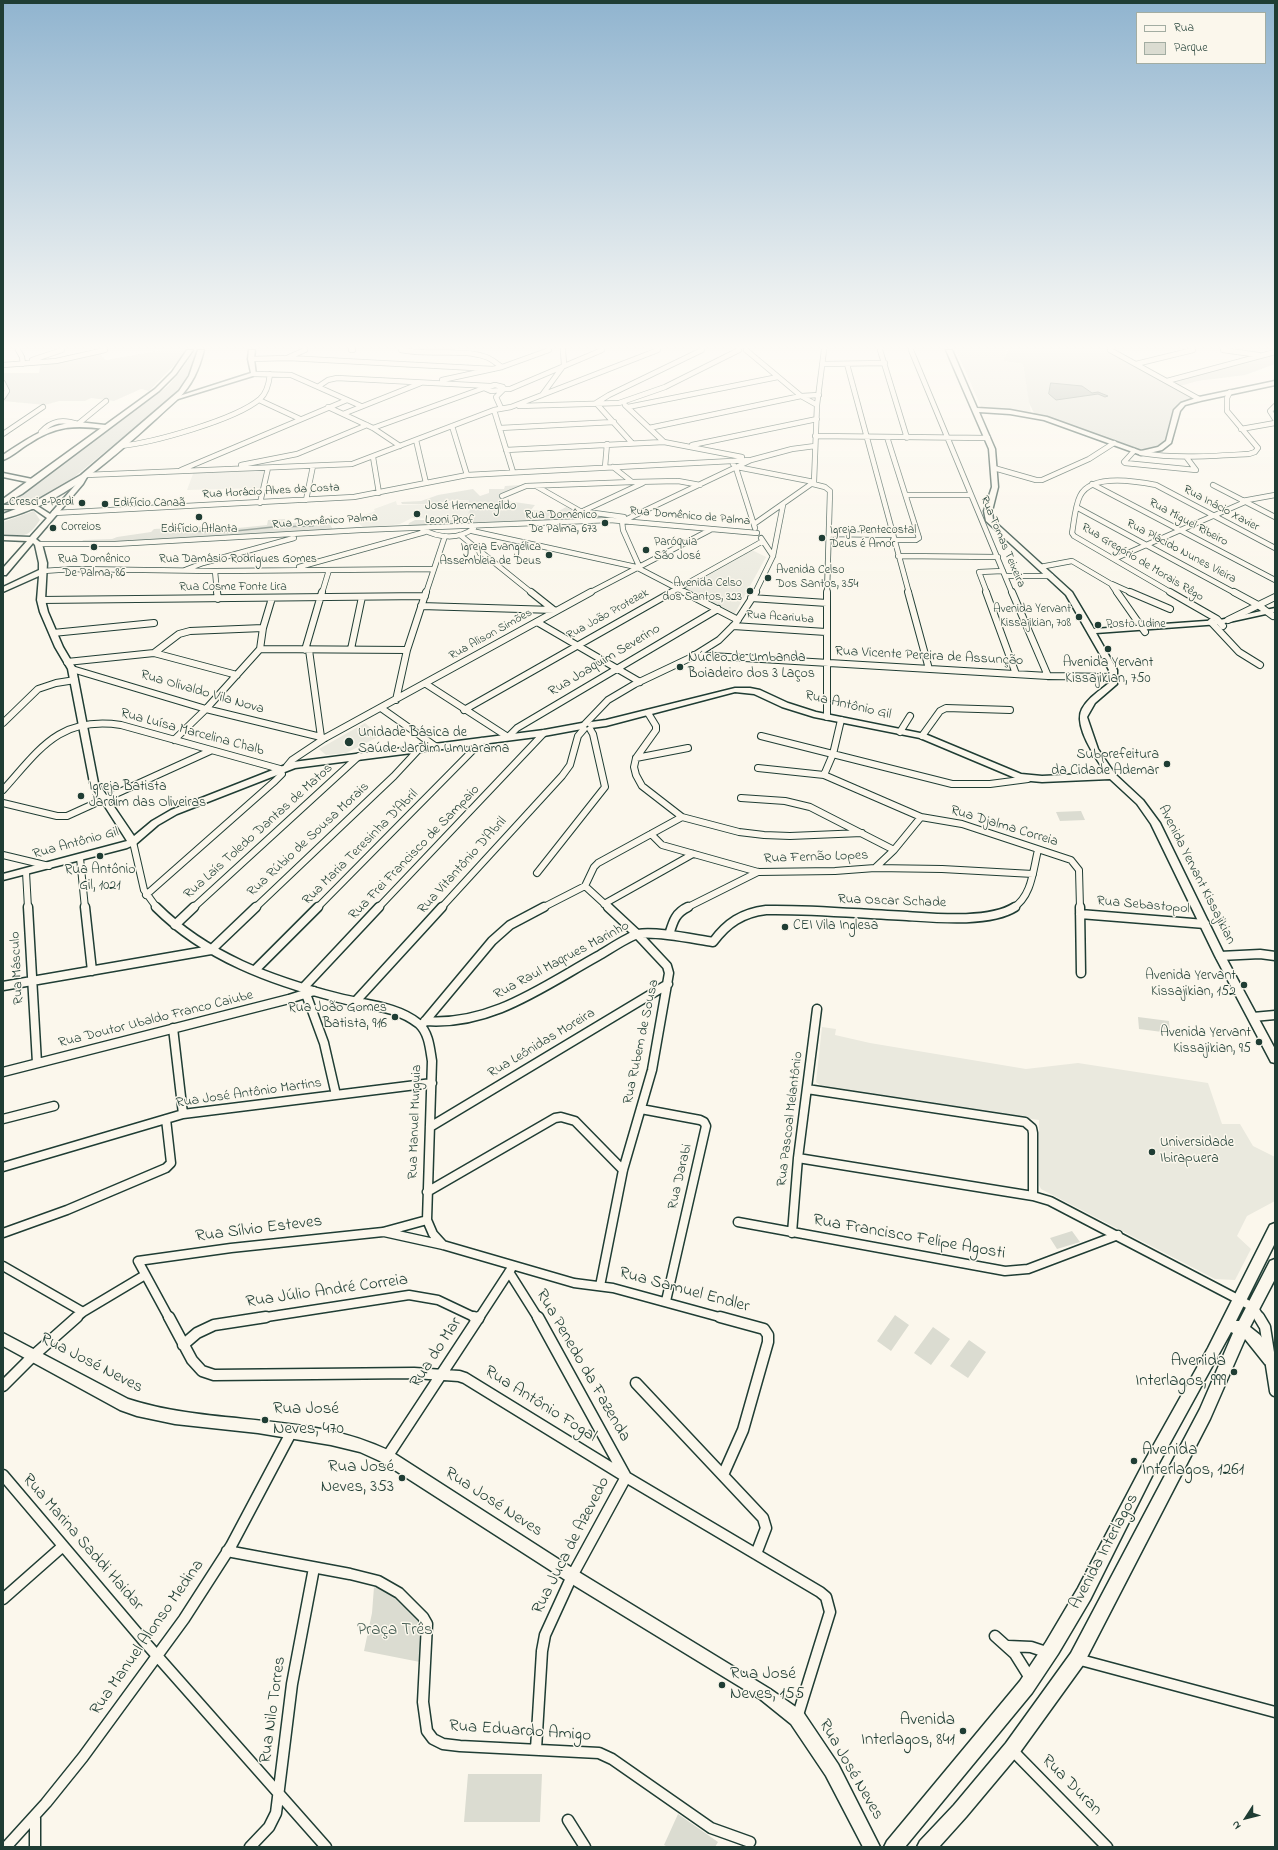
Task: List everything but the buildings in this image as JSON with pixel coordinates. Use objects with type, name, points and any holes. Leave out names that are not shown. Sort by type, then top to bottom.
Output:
[{"type":"main road","points":[[3,502],[92,436]]},
{"type":"main road","points":[[3,517],[33,506],[63,491],[85,476],[131,437]]},
{"type":"main road","name":"Avenida Interlagos","points":[[893,1847],[990,1732],[1031,1680],[1049,1653],[1084,1594],[1148,1469],[1196,1384],[1275,1229]]},
{"type":"main road","name":"Avenida Interlagos","points":[[926,1847],[960,1811],[1012,1749],[1077,1659],[1205,1414],[1242,1329],[1275,1265]]},
{"type":"main road","points":[[1225,1328],[1232,1326],[1242,1329],[1254,1338],[1270,1359]]},
{"type":"street","points":[[3,458],[35,436]]},
{"type":"street","points":[[120,446],[163,436]]},
{"type":"street","points":[[176,472],[259,436]]},
{"type":"street","points":[[223,469],[297,454],[340,436]]},
{"type":"street","points":[[386,436],[400,446]]},
{"type":"street","points":[[3,573],[50,515],[85,476],[352,464],[425,436]]},
{"type":"street","points":[[455,436],[467,475]]},
{"type":"street","points":[[502,436],[513,472]]},
{"type":"street","points":[[626,436],[632,443]]},
{"type":"street","points":[[658,436],[664,442]]},
{"type":"street","points":[[688,446],[734,436]]},
{"type":"street","points":[[814,483],[815,436]]},
{"type":"street","points":[[832,436],[988,438],[992,449],[995,487],[988,516],[993,524],[1069,594],[1111,664],[1114,677]]},
{"type":"street","points":[[1095,436],[1141,453],[1187,458],[1249,454],[1255,452],[1258,448],[1248,436]]},
{"type":"street","points":[[1141,453],[1156,450],[1167,445],[1170,442],[1172,436]]},
{"type":"street","points":[[131,437],[142,442]]},
{"type":"street","points":[[866,437],[929,669]]},
{"type":"street","points":[[829,534],[916,540],[919,538],[887,437]]},
{"type":"street","name":"Rua Tomas Teixeira","points":[[945,438],[971,495],[978,516],[998,557],[1048,676]]},
{"type":"street","points":[[416,440],[426,483]]},
{"type":"street","points":[[506,450],[664,442],[752,460]]},
{"type":"street","points":[[994,468],[1036,480],[1042,480],[1089,459],[1114,443]]},
{"type":"street","points":[[605,467],[607,444]]},
{"type":"street","points":[[637,567],[623,530],[622,522],[752,460],[792,449],[815,446]]},
{"type":"street","points":[[1134,451],[1124,462],[1125,463],[1196,470],[1187,458]]},
{"type":"street","points":[[294,467],[297,454]]},
{"type":"street","points":[[726,454],[736,467],[757,533],[773,556]]},
{"type":"street","points":[[373,457],[379,493]]},
{"type":"street","name":"Rua Horácio Alves da Costa","points":[[50,515],[306,500],[379,493],[467,475],[752,460]]},
{"type":"street","points":[[306,500],[313,466]]},
{"type":"street","points":[[613,467],[632,482]]},
{"type":"street","points":[[736,467],[814,483],[825,487],[830,491],[826,603],[827,717]]},
{"type":"street","points":[[260,503],[268,468]]},
{"type":"street","points":[[3,475],[32,481]]},
{"type":"street","name":"Rua Inácio Xavier","points":[[1092,484],[1110,480],[1147,482],[1275,548]]},
{"type":"street","points":[[502,496],[522,487],[536,486],[678,481],[700,485]]},
{"type":"street","points":[[583,512],[645,482]]},
{"type":"street","points":[[754,524],[814,483]]},
{"type":"street","points":[[1078,508],[1080,496],[1092,484]]},
{"type":"street","name":"Rua Miguel Ribeiro","points":[[1092,484],[1275,580]]},
{"type":"street","points":[[1213,485],[1275,517]]},
{"type":"street","points":[[536,486],[583,512],[629,518]]},
{"type":"street","points":[[906,495],[971,495]]},
{"type":"street","points":[[1114,559],[1243,501],[1275,495]]},
{"type":"street","name":"Rua Vitantônio D'Abril","points":[[355,1002],[562,776],[570,765],[578,739],[587,727],[596,719],[597,713],[608,700],[694,655],[719,640],[733,626],[751,598],[773,556],[778,541],[783,505]]},
{"type":"street","points":[[3,507],[39,507],[50,515]]},
{"type":"street","name":"Rua Plácido Nunes Vieira","points":[[1078,508],[1147,544],[1273,614]]},
{"type":"street","name":"Rua Gregório de Morais Rêgo","points":[[1078,508],[1072,534],[1217,619],[1239,652],[1260,665]]},
{"type":"street","points":[[978,516],[988,516]]},
{"type":"street","name":"Rua Domênico Palma","points":[[38,544],[115,544],[420,527],[474,528],[610,520],[622,522]]},
{"type":"street","name":"Rua Domênico de Palma","points":[[622,522],[757,533]]},
{"type":"street","points":[[420,527],[425,532]]},
{"type":"street","points":[[293,569],[425,532],[445,536],[460,535],[474,528],[637,567],[738,620]]},
{"type":"street","name":"Rua Alison Simões","points":[[283,768],[323,738],[426,684],[555,611],[710,530]]},
{"type":"street","points":[[184,571],[203,563],[308,534]]},
{"type":"street","points":[[460,535],[555,611]]},
{"type":"street","points":[[396,700],[407,650],[445,536]]},
{"type":"street","points":[[3,538],[31,539],[38,544],[42,556],[43,571],[41,600],[53,633],[72,670],[75,680],[94,783],[133,842],[146,894],[175,925],[211,950],[304,991],[324,1043],[336,1095]]},
{"type":"street","points":[[763,541],[778,541]]},
{"type":"street","name":"Rua João Protezek","points":[[464,710],[576,645],[763,541]]},
{"type":"street","points":[[898,556],[998,557]]},
{"type":"street","points":[[1040,567],[1066,561],[1074,562],[1111,584],[1170,609]]},
{"type":"street","name":"Rua Damásio Rodrigues Gomes","points":[[43,571],[90,569],[184,571],[434,569]]},
{"type":"street","points":[[323,738],[307,650],[329,570]]},
{"type":"street","points":[[3,590],[43,571]]},
{"type":"street","points":[[215,571],[218,598]]},
{"type":"street","points":[[1016,674],[979,572],[1051,576]]},
{"type":"street","points":[[1111,584],[1144,630]]},
{"type":"street","name":"Rua Cosme Fonte Lira","points":[[41,600],[425,596]]},
{"type":"street","points":[[351,649],[362,597]]},
{"type":"street","points":[[1219,623],[1275,597]]},
{"type":"street","points":[[174,740],[206,708],[260,649],[272,598]]},
{"type":"street","points":[[751,598],[826,603]]},
{"type":"street","points":[[421,606],[555,611]]},
{"type":"street","name":"Rua Joaquim Severino","points":[[508,737],[518,728],[616,668],[718,609]]},
{"type":"street","points":[[1093,634],[1219,623],[1273,614]]},
{"type":"street","points":[[537,622],[640,682]]},
{"type":"street","points":[[53,633],[154,623]]},
{"type":"street","name":"Rua Acariuba","points":[[733,626],[826,632]]},
{"type":"street","points":[[154,653],[179,634],[190,631],[264,628]]},
{"type":"street","points":[[260,649],[407,650]]},
{"type":"street","points":[[67,662],[154,653],[237,675]]},
{"type":"street","name":"Rua Vicente Pereira de Assunção","points":[[694,655],[1048,676],[1114,677]]},
{"type":"street","name":"Rua Olivaldo Vila Nova","points":[[72,670],[206,708],[323,738]]},
{"type":"street","name":"Avenida Yervant Kissajikian","points":[[1114,677],[1113,684],[1088,707],[1083,717],[1094,749],[1112,776],[1140,802],[1155,823],[1220,956],[1275,1059]]},
{"type":"street","points":[[3,723],[34,692],[56,683],[75,680]]},
{"type":"street","points":[[426,684],[464,710],[508,737]]},
{"type":"street","name":"Rua Antônio Gil","points":[[3,877],[111,850],[133,842],[156,823],[174,812],[283,768],[421,747],[482,741],[587,727],[742,689],[757,692],[798,709],[827,717],[922,736],[960,751],[1010,774],[1028,779],[1042,780],[1112,776]]},
{"type":"street","points":[[381,708],[435,746]]},
{"type":"street","points":[[922,736],[940,711],[946,708],[1010,710]]},
{"type":"street","points":[[648,713],[656,726],[656,730],[636,758],[634,767],[636,775],[642,786],[682,817],[732,830],[764,835],[790,836],[862,832]]},
{"type":"street","name":"Rua Antônio Gil","points":[[900,732],[910,716]]},
{"type":"street","points":[[824,775],[833,754],[841,720]]},
{"type":"street","name":"Rua Luísa Marcelina Chalb","points":[[3,790],[49,740],[61,732],[83,726],[110,723],[210,751],[283,768]]},
{"type":"street","points":[[537,873],[605,787],[594,740],[587,727]]},
{"type":"street","name":"Rua Frei Francisco de Sampaio","points":[[304,991],[544,733]]},
{"type":"street","points":[[761,736],[952,784],[966,785],[1007,783],[1028,779]]},
{"type":"street","name":"Rua Maria Teresinha D'Abril","points":[[255,970],[482,741]]},
{"type":"street","name":"Rua Rúbio de Sousa Morais","points":[[211,950],[388,782],[421,747]]},
{"type":"street","points":[[636,758],[688,748]]},
{"type":"street","points":[[3,803],[63,816],[73,814],[210,751]]},
{"type":"street","name":"Rua Laís Toledo Dantas de Matos","points":[[175,925],[359,756]]},
{"type":"street","points":[[146,894],[275,781],[282,774],[283,768]]},
{"type":"street","name":"Rua Djalma Correia","points":[[758,768],[824,775],[920,818],[962,824],[1071,860],[1079,870],[1080,914]]},
{"type":"street","points":[[741,798],[800,803],[821,811],[894,850]]},
{"type":"street","points":[[355,1002],[392,1009],[423,1024],[492,940],[510,925],[585,886],[594,867],[598,863],[682,817]]},
{"type":"street","name":"Rua Fernão Lopes","points":[[651,834],[658,843],[758,872],[835,871],[875,868],[894,850],[920,818]]},
{"type":"street","name":"Rua Oscar Schade","points":[[712,942],[729,923],[753,912],[765,910],[943,918],[992,916],[1009,911],[1020,904],[1027,895],[1038,850]]},
{"type":"street","points":[[604,904],[693,854]]},
{"type":"street","points":[[3,855],[49,866]]},
{"type":"street","points":[[80,858],[92,971]]},
{"type":"street","points":[[875,868],[942,869],[1033,874]]},
{"type":"street","name":"Rua Másculo","points":[[26,872],[37,1063]]},
{"type":"street","points":[[669,935],[674,919],[680,911],[758,872]]},
{"type":"street","name":"Rua Rubem de Sousa","points":[[585,886],[637,934],[667,966],[669,973],[652,1070],[623,1170],[600,1286]]},
{"type":"street","points":[[1080,914],[1081,973]]},
{"type":"street","name":"Rua Sebastopol","points":[[1080,914],[1205,924]]},
{"type":"street","name":"Rua Raul Maqrues Marinho","points":[[423,1024],[462,1022],[487,1015],[504,1008],[637,934],[669,935],[712,942]]},
{"type":"street","points":[[3,986],[211,950]]},
{"type":"street","points":[[1220,956],[1260,954],[1275,956]]},
{"type":"street","name":"Rua Leônidas Moreira","points":[[430,1127],[668,984]]},
{"type":"street","name":"Rua Doutor Ubaldo Franco Caiube","points":[[3,1072],[173,1028],[304,991],[314,991],[355,1002]]},
{"type":"street","name":"Rua Pascoal Melantônio","points":[[792,1233],[798,1158],[817,1009]]},
{"type":"street","points":[[1253,1017],[1275,1015]]},
{"type":"street","name":"Rua Manuel Murguia","points":[[423,1024],[429,1043],[432,1061],[427,1220]]},
{"type":"street","points":[[173,1028],[183,1114]]},
{"type":"street","name":"Rua José Antônio Martins","points":[[3,1167],[183,1114],[432,1083]]},
{"type":"street","points":[[807,1089],[1024,1122],[1032,1128],[1033,1133],[1033,1196]]},
{"type":"street","points":[[3,1119],[54,1106]]},
{"type":"street","name":"Rua Darabi","points":[[641,1109],[700,1120],[704,1122],[706,1126],[666,1301]]},
{"type":"street","points":[[427,1192],[555,1118],[561,1117],[575,1121],[623,1170]]},
{"type":"street","points":[[3,1233],[67,1210],[166,1168],[171,1162],[166,1119]]},
{"type":"street","points":[[798,1158],[1033,1196],[1067,1209],[1253,1307],[1265,1327],[1275,1391]]},
{"type":"street","points":[[383,1232],[427,1220],[433,1234],[443,1245]]},
{"type":"street","name":"Rua Francisco Felipe Agosti","points":[[738,1222],[1005,1271],[1028,1269],[1118,1235]]},
{"type":"street","points":[[383,1232],[443,1245],[511,1269],[574,1284],[600,1286]]},
{"type":"street","name":"Rua Sílvio Esteves","points":[[138,1261],[231,1248],[383,1232]]},
{"type":"street","name":"Rua Antônio Fogal","points":[[138,1261],[183,1345],[197,1367],[202,1371],[214,1375],[414,1373],[441,1374],[465,1378],[626,1477],[820,1592],[826,1597],[830,1612],[797,1718]]},
{"type":"street","points":[[3,1266],[83,1312]]},
{"type":"street","name":"Rua do Mar","points":[[387,1457],[511,1269]]},
{"type":"street","name":"Rua Penedo da Fazenda","points":[[511,1269],[626,1477]]},
{"type":"street","points":[[3,1386],[33,1356],[83,1312],[146,1275]]},
{"type":"street","name":"Rua Samuel Endler","points":[[600,1286],[666,1301],[761,1327],[767,1331],[768,1342],[743,1430],[723,1475]]},
{"type":"street","name":"Rua Júlio André Correia","points":[[183,1345],[197,1333],[214,1325],[409,1295],[428,1296],[440,1300],[478,1319]]},
{"type":"street","name":"Rua José Neves","points":[[3,1339],[125,1405],[145,1412],[292,1432],[354,1443],[387,1457],[572,1576],[765,1694],[797,1718],[816,1744],[832,1770],[872,1847]]},
{"type":"street","points":[[636,1383],[723,1475],[765,1523],[766,1528],[756,1554]]},
{"type":"street","name":"Rua Manuel Alonso Medina","points":[[6,1847],[35,1818],[158,1656],[209,1582],[292,1432]]},
{"type":"street","name":"Rua Marina Saddi Haidar","points":[[3,1475],[158,1656],[326,1847]]},
{"type":"street","name":"Rua Juca de Azevedo","points":[[536,1749],[542,1651],[545,1635],[572,1576],[626,1477]]},
{"type":"street","points":[[3,1599],[63,1546]]},
{"type":"street","name":"Rua Eduardo Amigo","points":[[227,1551],[350,1574],[389,1586],[409,1603],[426,1621],[423,1710],[426,1729],[432,1738],[445,1744],[460,1746],[594,1752],[605,1755],[711,1828],[750,1842]]},
{"type":"street","name":"Rua Nilo Torres","points":[[250,1847],[265,1834],[272,1824],[276,1813],[292,1684],[314,1568]]},
{"type":"street","points":[[995,1636],[1008,1646],[1024,1664],[1031,1680]]},
{"type":"street","points":[[1008,1646],[1030,1647],[1049,1653]]},
{"type":"street","points":[[1077,1659],[1275,1712]]},
{"type":"street","name":"Rua Duran","points":[[1012,1749],[1107,1847]]},
{"type":"street","points":[[35,1818],[35,1847]]},
{"type":"street","points":[[568,1820],[585,1847]]},
{"type":"shaded area","points":[[264,468],[263,488],[187,490],[194,471]]},
{"type":"shaded area","name":"José Hermenegildo Leoni Prof","points":[[469,500],[468,520],[412,518],[400,524],[365,529],[354,519],[375,511],[374,509],[396,501],[397,505],[431,504]]},
{"type":"shaded area","points":[[752,550],[766,557],[734,615],[684,589]]},
{"type":"shaded area","name":"Unidade Básica de Saúde Jardim Umuarama","points":[[365,723],[380,736],[346,753],[326,755],[319,749]]},
{"type":"shaded area","name":"Universidade Ibirapuera","points":[[822,1027],[836,1029],[835,1035],[870,1043],[1026,1069],[1078,1063],[1208,1083],[1222,1124],[1240,1124],[1253,1146],[1275,1157],[1275,1201],[1247,1216],[1237,1236],[1251,1249],[1235,1280],[1215,1279],[1041,1189],[1039,1185],[1039,1120],[920,1103],[821,1086],[816,1082]]},
{"type":"green space","points":[[101,436],[124,436],[63,486],[28,504],[9,504]]},
{"type":"green space","points":[[1098,436],[1173,436],[1166,446],[1141,451]]},
{"type":"green space","points":[[521,485],[499,495],[500,500],[535,505],[531,510],[557,512],[566,507],[576,512],[608,517],[608,519],[408,526],[409,523],[415,520],[468,520],[469,500],[456,500],[431,504],[402,504],[401,502],[421,501],[438,495],[473,489],[480,496],[489,493],[489,489],[504,489],[505,486]]},
{"type":"green space","points":[[34,511],[40,520],[28,533],[24,535],[3,534],[3,522]]},
{"type":"green space","points":[[327,518],[333,530],[116,543],[81,543],[83,540],[112,539],[151,532],[154,529],[228,525],[228,529],[267,525],[268,520],[285,519],[286,524]]},
{"type":"green space","points":[[1081,811],[1085,820],[1060,821],[1056,812]]},
{"type":"green space","points":[[1138,1017],[1169,1021],[1170,1033],[1139,1029]]},
{"type":"green space","points":[[1072,1231],[1080,1242],[1057,1249],[1050,1238]]},
{"type":"green space","points":[[895,1315],[909,1325],[891,1351],[877,1341]]},
{"type":"green space","points":[[933,1327],[950,1339],[931,1365],[914,1353]]},
{"type":"green space","points":[[969,1340],[986,1352],[968,1378],[950,1366]]},
{"type":"green space","name":"Praça Três","points":[[374,1587],[396,1598],[411,1610],[416,1617],[422,1631],[420,1662],[364,1651],[372,1613]]},
{"type":"green space","points":[[468,1774],[542,1774],[540,1822],[464,1822]]},
{"type":"green space","points":[[678,1814],[718,1842],[715,1847],[668,1847],[664,1845]]},
{"type":"waterway","points":[[185,531],[226,532],[273,527],[313,526]]},
{"type":"place","name":"Cresci e Perdi","points":[[82,503]]},
{"type":"place","name":"Edifício Canaã","points":[[105,504]]},
{"type":"place","name":"José Hermenegildo Leoni Prof","points":[[417,514]]},
{"type":"place","name":"Edifício Atlanta","points":[[199,517]]},
{"type":"place","name":"Rua Domênico De Palma, 673","points":[[605,523]]},
{"type":"place","name":"Correios","points":[[53,528]]},
{"type":"place","name":"Igreja Pentecostal Deus é Amor","points":[[822,538]]},
{"type":"place","name":"Rua Domênico De Palma, 86","points":[[94,547]]},
{"type":"place","name":"Paróquia São José","points":[[646,550]]},
{"type":"place","name":"Igreja Evangélica Assembleia de Deus","points":[[549,555]]},
{"type":"place","name":"Avenida Celso Dos Santos, 354","points":[[768,578]]},
{"type":"place","name":"Avenida Celso dos Santos, 323","points":[[750,591]]},
{"type":"place","name":"Avenida Yervant Kissajikian, 708","points":[[1079,617]]},
{"type":"place","name":"Posto Udine","points":[[1098,625]]},
{"type":"place","name":"Avenida Yervant Kissajikian, 750","points":[[1108,649]]},
{"type":"place","name":"Núcleo de Umbanda Boiadeiro dos 3 Laços","points":[[680,667]]},
{"type":"place","name":"Unidade Básica de Saúde Jardim Umuarama","points":[[349,742]]},
{"type":"place","name":"Subprefeitura da Cidade Ademar","points":[[1167,764]]},
{"type":"place","name":"Igreja Batista Jardim das Oliveiras","points":[[81,796]]},
{"type":"place","name":"Rua Antônio Gil, 1021","points":[[100,856]]},
{"type":"place","name":"CEI Vila Inglesa","points":[[785,927]]},
{"type":"place","name":"Avenida Yervant Kissajikian, 152","points":[[1244,985]]},
{"type":"place","name":"Rua João Gomes Batista, 916","points":[[395,1017]]},
{"type":"place","name":"Avenida Yervant Kissajikian, 95","points":[[1259,1042]]},
{"type":"place","name":"Universidade Ibirapuera","points":[[1152,1152]]},
{"type":"place","name":"Avenida Interlagos, 999","points":[[1234,1372]]},
{"type":"place","name":"Rua José Neves, 470","points":[[265,1420]]},
{"type":"place","name":"Avenida Interlagos, 1261","points":[[1134,1461]]},
{"type":"place","name":"Rua José Neves, 353","points":[[402,1478]]},
{"type":"place","name":"Rua José Neves, 155","points":[[722,1685]]},
{"type":"place","name":"Avenida Interlagos, 841","points":[[963,1731]]}]
